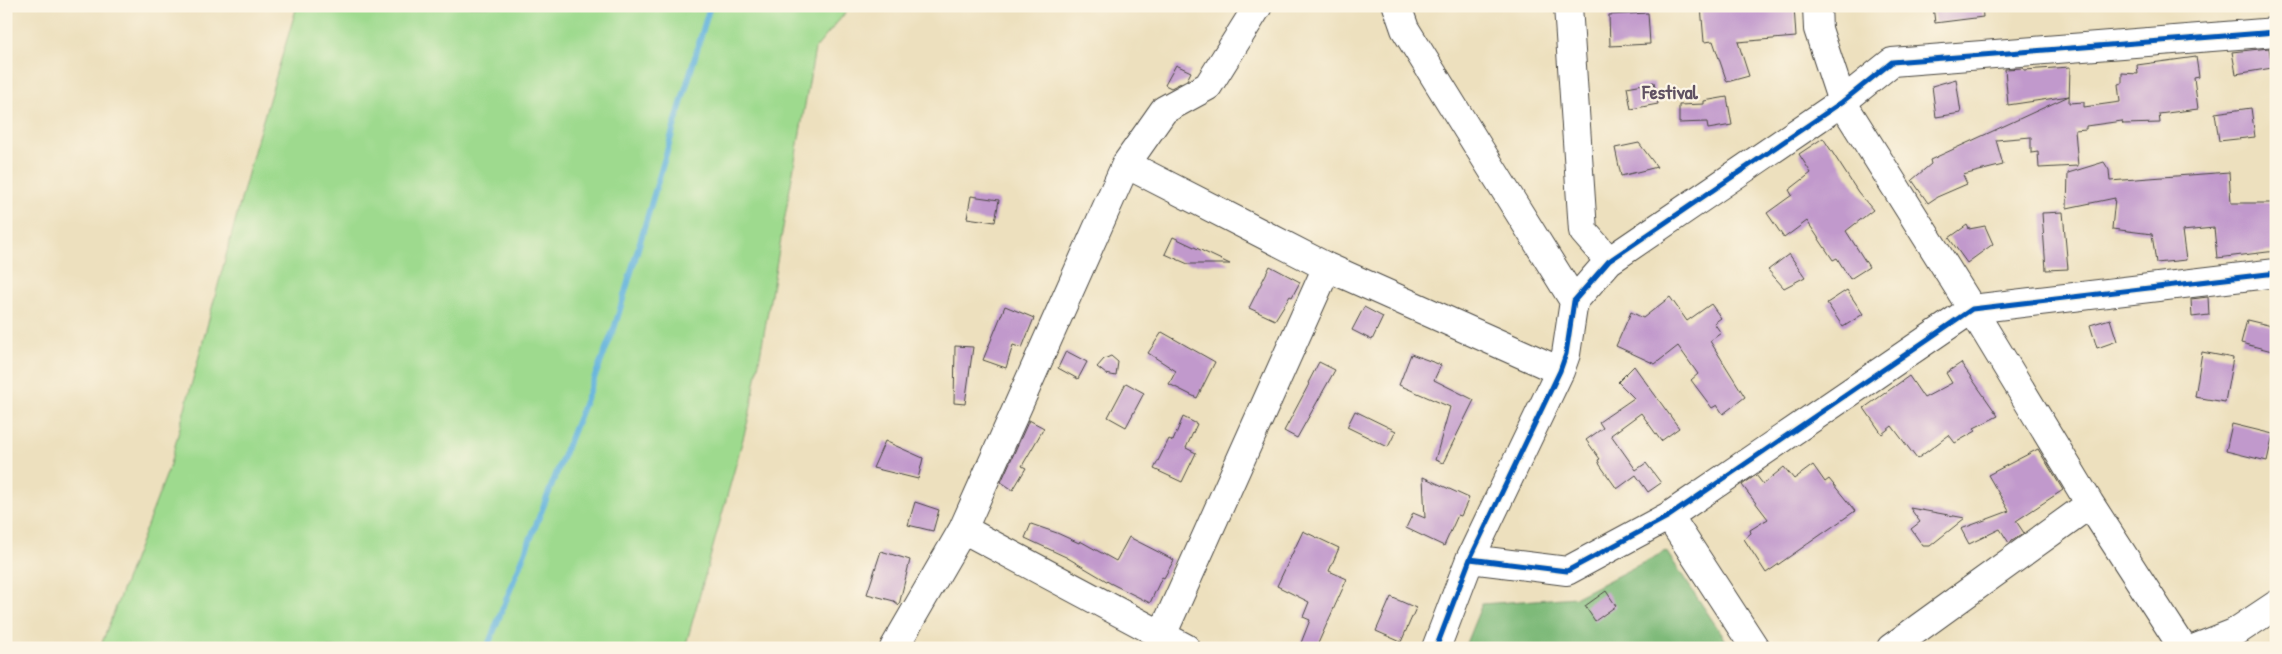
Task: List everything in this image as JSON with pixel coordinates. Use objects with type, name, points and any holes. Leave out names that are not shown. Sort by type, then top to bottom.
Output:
[{"type":"street","points":[[1397,6],[1405,29],[1574,301]]},
{"type":"street","points":[[1568,6],[1583,231],[1609,261]]},
{"type":"street","points":[[1817,6],[1818,29],[1842,102],[1972,309],[2090,504],[2183,648]]},
{"type":"street","points":[[894,648],[963,529],[1126,164],[1164,110],[1208,86],[1253,8]]},
{"type":"street","points":[[1436,648],[1470,559],[1560,371],[1566,354],[1574,301],[1609,261],[1842,102],[1892,62],[2276,32]]},
{"type":"street","points":[[1126,164],[1327,267],[1560,371]]},
{"type":"street","points":[[1162,635],[1327,267]]},
{"type":"street","points":[[1470,559],[1567,571],[1668,516],[1972,309],[2276,273]]},
{"type":"street","points":[[1891,648],[2090,504]]},
{"type":"street","points":[[1668,516],[1755,648]]},
{"type":"street","points":[[963,529],[1186,648]]},
{"type":"street","points":[[2196,648],[2234,634],[2276,605]]},
{"type":"green space","points":[[297,6],[851,6],[815,49],[749,417],[685,648],[100,648],[169,468],[257,140]]},
{"type":"green space","points":[[1666,551],[1731,648],[1464,648],[1482,604],[1576,597]]},
{"type":"building","points":[[1701,6],[1794,6],[1796,37],[1738,42],[1749,76],[1727,82],[1713,41],[1704,42]]},
{"type":"building","points":[[1933,6],[1982,6],[1983,17],[1935,23]]},
{"type":"building","points":[[1648,13],[1650,44],[1610,46],[1609,15]]},
{"type":"building","points":[[2269,48],[2272,68],[2236,74],[2232,52]]},
{"type":"building","points":[[2196,57],[2199,77],[2194,78],[2198,109],[2159,114],[2160,123],[2123,124],[2122,121],[2086,126],[2086,129],[2075,130],[2078,166],[2039,168],[2038,152],[2031,153],[2031,137],[1996,140],[2003,165],[1963,175],[1967,184],[1928,203],[1912,180],[1931,164],[1930,160],[2069,96],[2008,105],[2005,69],[2023,68],[2024,70],[2070,67],[2069,103],[2084,102],[2084,107],[2120,102],[2118,84],[2122,83],[2122,73],[2138,74],[2137,65]]},
{"type":"building","points":[[1176,65],[1191,72],[1187,80],[1171,88],[1165,85]]},
{"type":"building","points":[[1956,79],[1961,113],[1936,117],[1932,86]]},
{"type":"building","points":[[1654,82],[1658,104],[1631,109],[1627,87]]},
{"type":"building","points":[[1727,97],[1732,125],[1708,129],[1707,122],[1679,123],[1679,105],[1704,104],[1704,101]]},
{"type":"building","points":[[2251,108],[2255,137],[2219,141],[2215,113]]},
{"type":"building","points":[[1823,138],[1858,192],[1873,210],[1846,231],[1869,267],[1850,279],[1837,258],[1833,260],[1807,221],[1784,238],[1767,213],[1792,195],[1789,190],[1811,173],[1799,154]]},
{"type":"building","points":[[1639,143],[1657,167],[1621,176],[1615,148]]},
{"type":"building","points":[[2104,162],[2109,170],[2110,181],[2229,172],[2231,203],[2276,203],[2276,251],[2217,258],[2214,228],[2182,231],[2186,260],[2156,263],[2152,234],[2112,229],[2115,198],[2067,208],[2068,173]]},
{"type":"building","points":[[971,196],[999,200],[995,222],[967,218]]},
{"type":"building","points":[[2063,212],[2068,269],[2046,270],[2042,213]]},
{"type":"building","points":[[1967,225],[1969,229],[1985,226],[1993,244],[1967,263],[1949,238]]},
{"type":"building","points":[[1173,237],[1230,264],[1188,264],[1165,254]]},
{"type":"building","points":[[1789,254],[1805,277],[1784,288],[1768,270]]},
{"type":"building","points":[[1270,266],[1300,282],[1292,297],[1290,296],[1275,320],[1249,308]]},
{"type":"building","points":[[1847,290],[1863,314],[1843,327],[1827,303]]},
{"type":"building","points":[[1670,297],[1687,321],[1711,304],[1721,318],[1714,323],[1721,333],[1710,341],[1745,397],[1723,414],[1717,405],[1712,408],[1691,380],[1698,374],[1678,346],[1655,364],[1616,346],[1631,312],[1643,318]]},
{"type":"building","points":[[2208,297],[2209,315],[2192,317],[2191,299]]},
{"type":"building","points":[[1005,306],[1034,318],[1022,348],[1013,345],[1006,368],[983,360]]},
{"type":"building","points":[[1364,307],[1383,317],[1372,340],[1352,330]]},
{"type":"building","points":[[2110,319],[2117,341],[2097,348],[2090,325]]},
{"type":"building","points":[[2247,320],[2276,327],[2276,352],[2241,343]]},
{"type":"building","points":[[1162,332],[1215,362],[1197,398],[1169,384],[1176,371],[1148,353]]},
{"type":"building","points":[[955,346],[973,347],[965,404],[954,403]]},
{"type":"building","points":[[1066,351],[1087,362],[1078,379],[1058,368]]},
{"type":"building","points":[[2202,352],[2233,358],[2225,402],[2195,397]]},
{"type":"building","points":[[1411,354],[1441,365],[1434,380],[1474,400],[1443,463],[1435,460],[1450,407],[1399,385]]},
{"type":"building","points":[[1111,356],[1118,362],[1116,376],[1106,374],[1097,367],[1104,359]]},
{"type":"building","points":[[1319,362],[1335,370],[1297,438],[1284,431]]},
{"type":"building","points":[[1961,363],[1998,416],[1974,428],[1976,431],[1955,443],[1949,435],[1917,459],[1892,426],[1882,434],[1864,408],[1909,376],[1924,398],[1952,383],[1946,373]]},
{"type":"building","points":[[1634,366],[1679,428],[1661,441],[1641,413],[1611,435],[1636,470],[1646,463],[1661,483],[1648,492],[1636,475],[1617,489],[1600,465],[1598,460],[1600,459],[1586,440],[1603,428],[1599,422],[1634,398],[1618,382]]},
{"type":"building","points":[[1126,383],[1144,393],[1126,427],[1108,417]]},
{"type":"building","points":[[1355,411],[1396,431],[1388,447],[1347,427]]},
{"type":"building","points":[[1183,417],[1197,424],[1186,448],[1196,453],[1182,482],[1154,469],[1169,439],[1173,441]]},
{"type":"building","points":[[1029,420],[1044,428],[1022,466],[1026,468],[1013,490],[1001,482]]},
{"type":"building","points":[[2232,424],[2273,434],[2267,461],[2226,451]]},
{"type":"building","points":[[885,441],[923,458],[918,479],[873,468]]},
{"type":"building","points":[[2038,449],[2063,490],[2016,521],[2024,533],[2009,543],[2000,529],[1969,544],[1961,529],[2009,511],[1988,475]]},
{"type":"building","points":[[1813,465],[1825,482],[1829,479],[1855,511],[1766,573],[1744,539],[1751,533],[1750,530],[1768,519],[1742,485],[1756,475],[1763,484],[1784,467],[1794,479]]},
{"type":"building","points":[[1423,477],[1469,498],[1461,516],[1458,515],[1444,546],[1406,528],[1413,513],[1425,518]]},
{"type":"building","points":[[915,502],[939,510],[933,531],[908,525]]},
{"type":"building","points":[[1910,508],[1965,518],[1930,546],[1923,546],[1911,529],[1920,522]]},
{"type":"building","points":[[1031,524],[1079,543],[1080,541],[1116,561],[1129,537],[1174,560],[1164,578],[1162,577],[1150,603],[1110,583],[1066,557],[1025,538]]},
{"type":"building","points":[[1303,531],[1339,548],[1329,571],[1347,579],[1316,648],[1299,648],[1310,620],[1303,617],[1309,602],[1277,586]]},
{"type":"building","points":[[881,551],[910,560],[899,605],[894,601],[867,594]]},
{"type":"building","points":[[1606,591],[1616,606],[1595,621],[1585,606]]},
{"type":"building","points":[[1391,597],[1416,608],[1401,642],[1376,631]]},
{"type":"waterway","points":[[487,648],[615,326],[710,6]]},
{"type":"cycle path","points":[[1436,648],[1470,559],[1560,371],[1566,354],[1574,301],[1609,261],[1842,102],[1892,62],[2276,32]]},
{"type":"cycle path","points":[[1470,559],[1567,571],[1669,516],[1972,309],[2276,273]]},
{"type":"district","name":"Festival","points":[[1670,91]]}]
